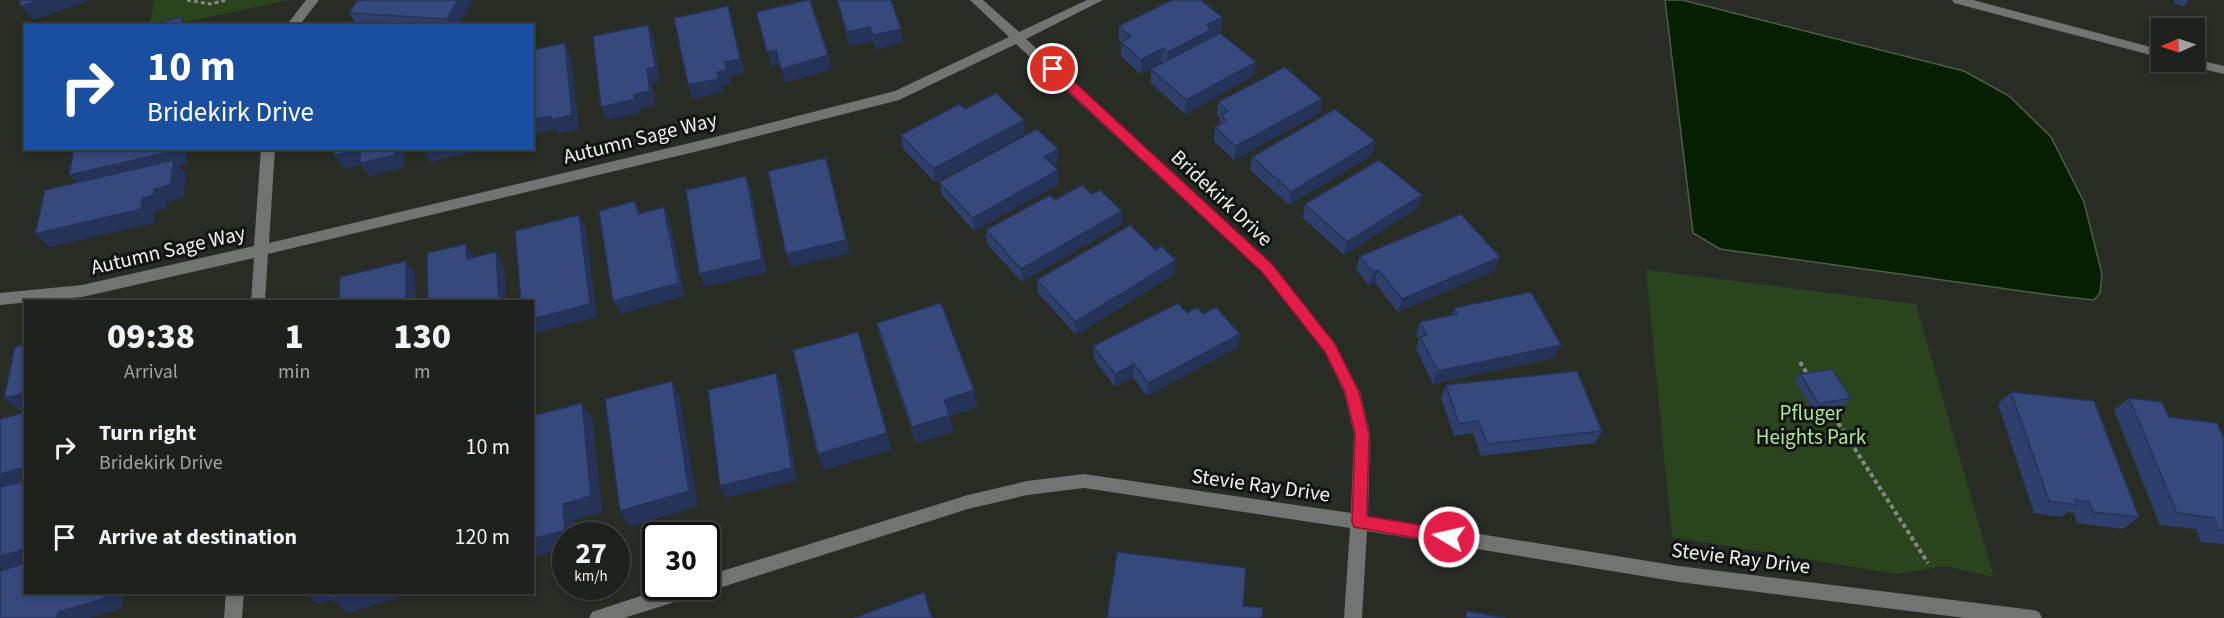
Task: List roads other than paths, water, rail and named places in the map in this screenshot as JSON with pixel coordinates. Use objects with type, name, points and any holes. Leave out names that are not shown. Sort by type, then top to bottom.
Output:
[{"type":"street","points":[[294,24],[313,0]]},
{"type":"street","name":"Bridekirk Drive","points":[[976,0],[1267,268],[1330,348],[1352,392],[1362,434],[1353,618]]},
{"type":"street","name":"Autumn Sage Way","points":[[0,298],[82,291],[711,143],[899,95],[1097,0]]},
{"type":"street","points":[[1958,0],[2151,51]]},
{"type":"street","points":[[2205,65],[2224,70]]},
{"type":"street","points":[[258,300],[268,150]]},
{"type":"street","name":"Stevie Ray Drive","points":[[720,580],[968,502],[1027,488],[1084,481],[1359,522],[1679,574],[2033,618]]},
{"type":"street","points":[[233,618],[235,594]]},
{"type":"street","points":[[598,618],[654,600]]},
{"type":"park label","name":"Pfluger Heights Park","points":[[1811,425]]}]
